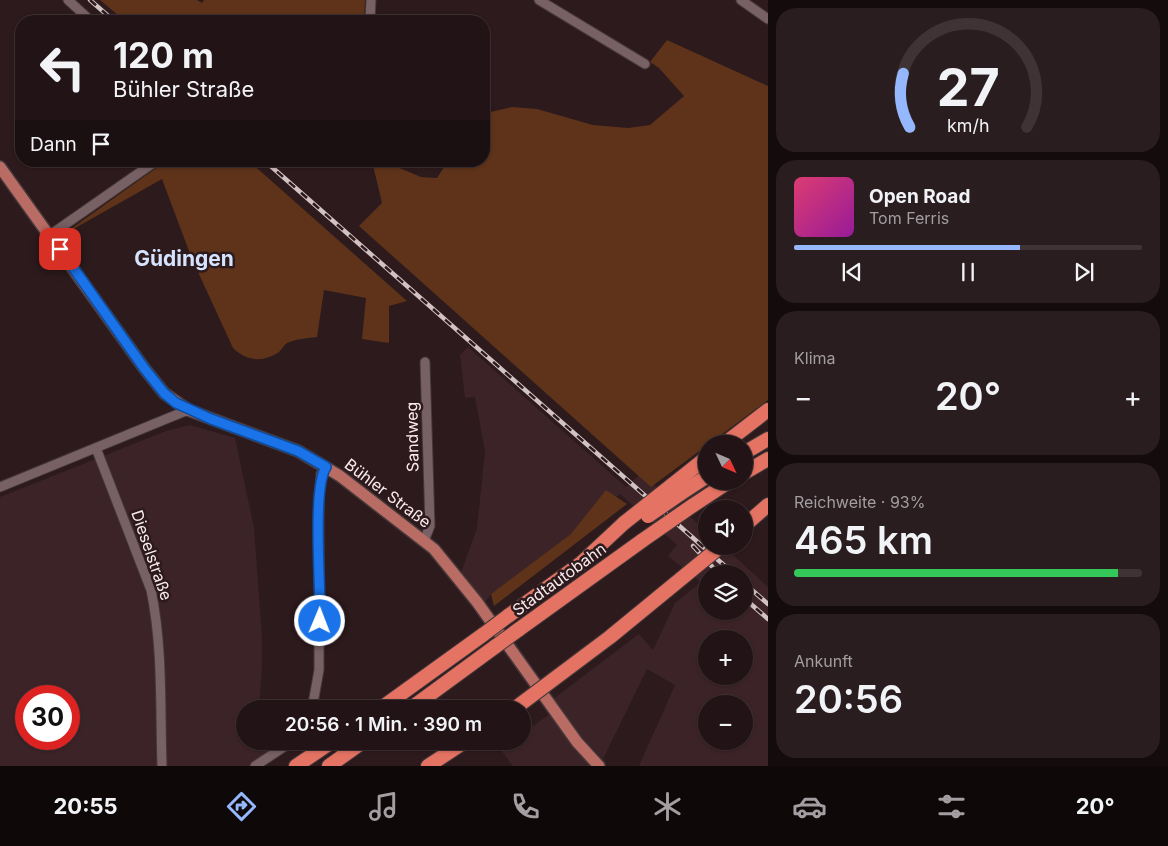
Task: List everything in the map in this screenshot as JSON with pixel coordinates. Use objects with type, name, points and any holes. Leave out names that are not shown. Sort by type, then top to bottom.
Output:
[{"type":"highway","points":[[736,435],[768,410]]},
{"type":"highway","points":[[753,448],[768,439]]},
{"type":"highway","points":[[753,468],[768,459]]},
{"type":"highway","points":[[676,490],[698,467]]},
{"type":"highway","name":"Stadtautobahn","points":[[392,700],[580,564],[676,490],[698,480]]},
{"type":"highway","name":"Stadtautobahn","points":[[422,700],[642,540],[716,490]]},
{"type":"highway","points":[[753,518],[768,505]]},
{"type":"highway","points":[[526,700],[592,652],[709,555]]},
{"type":"highway","points":[[296,766],[320,750]]},
{"type":"highway","points":[[328,766],[351,750]]},
{"type":"highway","points":[[428,766],[452,750]]},
{"type":"main road","name":"Bühler Straße","points":[[0,167],[144,368],[164,393],[188,410],[268,439],[326,467],[424,541],[443,559],[477,602],[562,723],[599,766]]},
{"type":"street","points":[[68,0],[84,15]]},
{"type":"street","points":[[370,15],[371,0]]},
{"type":"street","points":[[539,0],[645,64]]},
{"type":"street","points":[[741,0],[768,19]]},
{"type":"street","points":[[50,235],[147,167]]},
{"type":"street","name":"Sandweg","points":[[424,541],[430,526],[425,362]]},
{"type":"street","points":[[1,484],[188,410]]},
{"type":"street","name":"Dieselstraße","points":[[96,448],[151,590],[156,612],[160,667],[162,766]]},
{"type":"street","points":[[314,700],[319,670],[319,500],[321,474],[326,467]]},
{"type":"street","points":[[255,766],[279,750]]},
{"type":"shaded area","points":[[100,0],[197,0],[202,3],[204,0],[365,0],[364,15],[118,15]]},
{"type":"shaded area","points":[[667,40],[768,86],[768,400],[721,435],[698,435],[698,452],[651,487],[359,226],[382,203],[373,167],[397,167],[421,177],[437,178],[444,167],[490,167],[490,112],[512,107],[537,109],[593,125],[628,128],[650,125],[684,96],[659,68],[650,62]]},
{"type":"shaded area","points":[[158,167],[256,167],[407,301],[389,306],[389,343],[362,339],[366,298],[324,290],[317,337],[287,343],[279,352],[267,358],[249,358],[233,348],[192,259],[162,179],[61,236]]},
{"type":"shaded area","points":[[468,347],[626,487],[641,473],[698,524],[698,555],[733,555],[744,565],[698,565],[698,580],[668,556],[677,545],[620,494],[552,550],[491,594],[480,609],[458,581],[477,528],[485,451],[475,397],[465,398],[460,355]]},
{"type":"shaded area","points":[[190,425],[235,438],[254,528],[262,637],[260,700],[236,700],[236,750],[275,750],[251,766],[0,766],[0,497],[166,431]]},
{"type":"shaded area","points":[[606,490],[627,504],[494,606],[491,594],[571,534]]},
{"type":"shaded area","points":[[753,573],[768,587],[768,766],[639,766],[675,685],[647,669],[603,759],[578,733],[553,699],[639,634],[653,650],[675,603],[698,584],[698,620],[753,620]]},
{"type":"shaded area","points":[[554,711],[599,766],[513,766],[501,750],[531,750],[531,727]]},
{"type":"railway","points":[[90,0],[107,15]]},
{"type":"railway","points":[[272,167],[724,565]]},
{"type":"railway","points":[[693,546],[711,565]]},
{"type":"railway","points":[[753,591],[768,604]]},
{"type":"railway","points":[[753,606],[768,619]]},
{"type":"district","name":"Güdingen","points":[[184,259]]},
{"type":"route","points":[[60,249],[144,368],[164,393],[176,403],[188,410],[298,451],[326,467],[321,474],[319,500],[320,621]]}]
